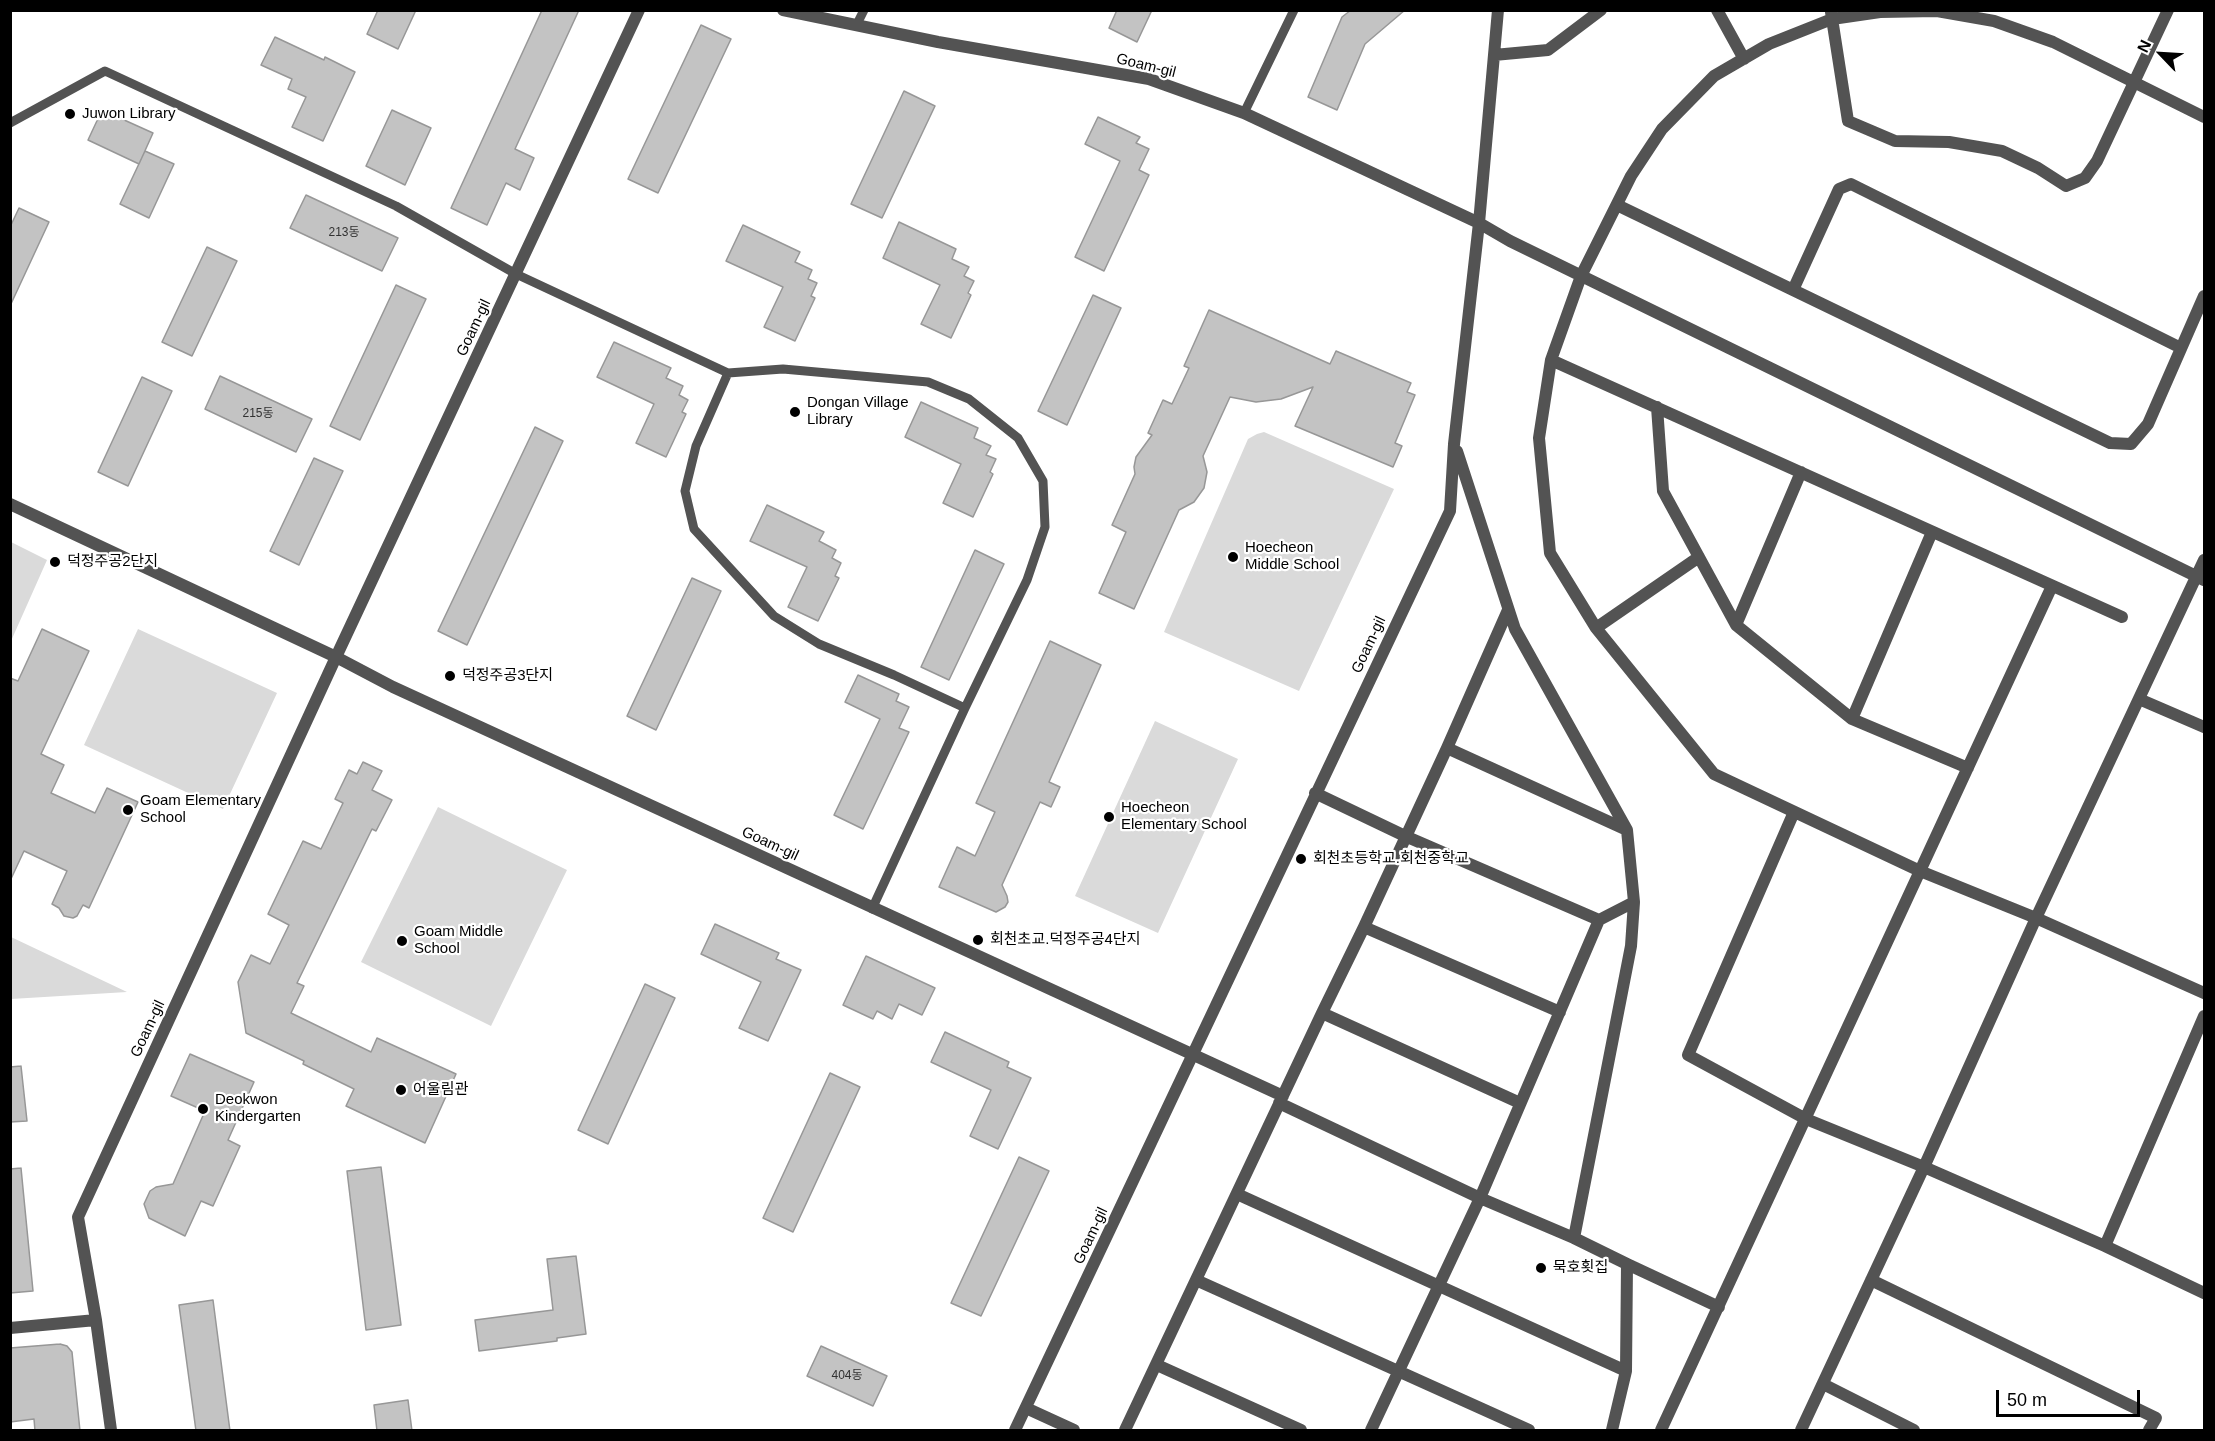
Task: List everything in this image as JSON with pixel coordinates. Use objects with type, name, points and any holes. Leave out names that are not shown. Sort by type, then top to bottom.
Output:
[{"type":"street","name":"Goam-gil","points":[[111,1431],[96,1320],[78,1217],[336,657],[639,10]]},
{"type":"street","name":"Goam-gil","points":[[783,10],[856,26],[1149,79],[1244,113],[1479,223]]},
{"type":"street","name":"Goam-gil","points":[[1016,1431],[1450,511],[1498,10]]},
{"type":"street","points":[[1494,55],[1548,50],[1601,10]]},
{"type":"street","points":[[1717,10],[1744,59]]},
{"type":"street","points":[[2205,117],[2053,42],[1994,21],[1937,10],[1832,15],[1769,44],[1714,76],[1662,129],[1631,176],[1581,276],[1551,360],[1539,438],[1550,553],[1596,628],[1714,774],[1920,870],[2036,918],[2205,993]]},
{"type":"street","points":[[1832,15],[1848,121],[1895,141],[1949,142],[2002,151],[2037,168],[2066,186],[2085,178],[2097,160],[2168,10]]},
{"type":"street","points":[[1793,290],[1839,189],[1851,184],[2181,348]]},
{"type":"street","points":[[1617,205],[2110,443],[2131,444],[2148,424],[2205,296]]},
{"type":"street","points":[[1479,223],[1581,276],[2201,578]]},
{"type":"street","points":[[1551,360],[2121,617]]},
{"type":"street","points":[[1657,407],[1663,491],[1736,625],[1852,719],[1968,768]]},
{"type":"street","points":[[1455,444],[1515,629],[1627,830],[1634,902],[1631,946],[1574,1238]]},
{"type":"street","points":[[1736,625],[1801,472]]},
{"type":"street","name":"Goam-gil","points":[[10,504],[336,657],[393,687],[1194,1055]]},
{"type":"street","points":[[1852,719],[1932,532]]},
{"type":"street","points":[[1596,628],[1699,557]]},
{"type":"street","points":[[1801,1431],[1924,1167],[2036,918],[2139,699],[2201,578],[2205,560]]},
{"type":"street","points":[[1661,1431],[2052,586]]},
{"type":"street","points":[[1125,1431],[1364,927],[1508,610]]},
{"type":"street","points":[[2139,699],[2205,728]]},
{"type":"street","points":[[1447,748],[1627,830]]},
{"type":"street","points":[[1315,793],[1405,836],[1599,920]]},
{"type":"street","points":[[1794,812],[1688,1055],[1806,1119],[1924,1167],[2105,1246],[2205,1293]]},
{"type":"street","points":[[1371,1431],[1480,1198],[1599,920],[1634,902]]},
{"type":"street","points":[[1364,927],[1560,1012]]},
{"type":"street","points":[[1322,1013],[1520,1103]]},
{"type":"street","points":[[2105,1246],[2205,1016]]},
{"type":"street","points":[[1194,1055],[1480,1198],[1574,1238],[1719,1307]]},
{"type":"street","points":[[1237,1194],[1626,1371]]},
{"type":"street","points":[[1612,1431],[1626,1371],[1627,1264]]},
{"type":"street","points":[[1196,1280],[1529,1431]]},
{"type":"street","points":[[1871,1280],[2156,1418],[2149,1431]]},
{"type":"street","points":[[10,1328],[96,1320]]},
{"type":"street","points":[[1157,1365],[1301,1431]]},
{"type":"street","points":[[1823,1384],[1914,1431]]},
{"type":"street","points":[[1026,1408],[1074,1431]]},
{"type":"lane","points":[[856,26],[864,10]]},
{"type":"lane","points":[[1244,113],[1294,10]]},
{"type":"lane","points":[[10,123],[105,71],[396,206],[516,274],[728,373],[783,369],[928,382],[969,399],[1018,438],[1043,481],[1045,527],[1027,580],[872,909]]},
{"type":"lane","points":[[728,373],[696,446],[685,491],[694,529],[774,616],[819,644],[965,708]]},
{"type":"shaded area","points":[[1264,432],[1394,489],[1299,691],[1164,632],[1248,439]]},
{"type":"shaded area","points":[[11,542],[47,560],[11,641]]},
{"type":"shaded area","points":[[138,629],[277,693],[223,809],[84,745]]},
{"type":"shaded area","points":[[1155,721],[1238,759],[1158,933],[1075,896]]},
{"type":"shaded area","points":[[438,807],[567,870],[491,1026],[361,962]]},
{"type":"shaded area","points":[[11,937],[127,992],[11,999]]},
{"type":"building","points":[[378,10],[416,10],[398,49],[367,34]]},
{"type":"building","points":[[542,10],[579,10],[515,149],[534,158],[520,190],[506,183],[487,225],[451,208]]},
{"type":"building","points":[[1117,10],[1152,10],[1137,42],[1109,28]]},
{"type":"building","points":[[1351,10],[1405,10],[1365,44],[1337,110],[1308,97],[1342,17]]},
{"type":"building","points":[[701,25],[731,39],[658,193],[628,179]]},
{"type":"building","points":[[275,37],[355,72],[323,141],[292,127],[306,97],[288,89],[292,79],[261,65]]},
{"type":"building","points":[[904,91],[935,106],[882,218],[851,204]]},
{"type":"building","points":[[102,110],[153,133],[139,164],[88,140]]},
{"type":"building","points":[[392,110],[431,128],[405,185],[366,166]]},
{"type":"building","points":[[1098,117],[1140,137],[1136,143],[1149,149],[1139,170],[1149,175],[1104,271],[1075,257],[1120,161],[1085,144]]},
{"type":"building","points":[[145,151],[174,164],[149,218],[120,204]]},
{"type":"building","points":[[306,195],[398,238],[382,271],[290,228]]},
{"type":"building","points":[[19,208],[49,222],[10,306],[10,227]]},
{"type":"building","points":[[899,222],[956,249],[952,259],[969,267],[964,276],[974,281],[968,293],[971,295],[951,338],[921,324],[940,285],[883,258]]},
{"type":"building","points":[[743,225],[800,252],[795,262],[812,270],[808,279],[817,283],[811,296],[815,298],[795,341],[764,327],[783,287],[726,261]]},
{"type":"building","points":[[207,247],[237,261],[192,356],[162,342]]},
{"type":"building","points":[[396,285],[426,299],[360,440],[330,426]]},
{"type":"building","points":[[1093,295],[1121,308],[1067,425],[1038,411]]},
{"type":"building","points":[[1209,310],[1330,364],[1336,351],[1411,383],[1407,392],[1415,395],[1395,443],[1402,446],[1393,467],[1295,426],[1313,387],[1281,399],[1256,402],[1230,397],[1203,456],[1207,472],[1204,488],[1194,502],[1179,510],[1134,609],[1099,593],[1126,532],[1112,525],[1135,474],[1136,457],[1152,435],[1148,433],[1163,400],[1172,404],[1189,368],[1184,366]]},
{"type":"building","points":[[614,342],[671,368],[666,378],[683,386],[679,395],[688,400],[682,412],[686,414],[666,457],[636,443],[654,404],[597,377]]},
{"type":"building","points":[[220,376],[312,419],[296,452],[205,409]]},
{"type":"building","points":[[142,377],[172,391],[128,486],[98,472]]},
{"type":"building","points":[[921,402],[978,428],[974,438],[991,446],[986,455],[996,459],[990,472],[993,474],[973,517],[943,503],[961,464],[905,437]]},
{"type":"building","points":[[535,427],[563,441],[467,645],[438,631]]},
{"type":"building","points":[[314,458],[343,471],[299,565],[270,551]]},
{"type":"building","points":[[767,505],[824,532],[819,541],[836,550],[832,558],[841,563],[835,576],[839,578],[818,621],[788,607],[807,567],[750,541]]},
{"type":"building","points":[[975,550],[1004,564],[949,680],[921,667]]},
{"type":"building","points":[[692,578],[721,591],[656,730],[627,716]]},
{"type":"building","points":[[42,629],[89,651],[41,754],[64,765],[51,793],[95,813],[107,788],[138,802],[89,908],[83,905],[77,916],[73,918],[64,916],[59,908],[52,904],[67,871],[24,851],[10,881],[10,678],[18,681]]},
{"type":"building","points":[[1050,641],[1101,665],[1049,782],[1060,787],[1051,807],[1040,802],[1002,885],[1008,902],[1005,907],[996,912],[939,887],[957,847],[975,856],[995,812],[976,803]]},
{"type":"building","points":[[858,675],[899,694],[896,701],[909,707],[899,728],[909,732],[863,829],[834,815],[880,719],[845,702]]},
{"type":"building","points":[[363,762],[382,771],[372,790],[392,800],[376,831],[372,829],[297,983],[304,986],[291,1013],[371,1052],[377,1038],[456,1074],[425,1143],[346,1106],[354,1089],[303,1064],[304,1061],[246,1033],[238,982],[251,955],[270,964],[289,925],[268,914],[303,841],[321,849],[343,803],[335,799],[349,770],[357,774]]},
{"type":"building","points":[[715,924],[779,953],[776,959],[801,970],[768,1041],[739,1028],[761,982],[701,954]]},
{"type":"building","points":[[866,956],[935,988],[922,1015],[899,1004],[892,1019],[877,1011],[873,1019],[843,1005]]},
{"type":"building","points":[[645,984],[675,998],[608,1144],[578,1130]]},
{"type":"building","points":[[945,1032],[1009,1062],[1007,1067],[1031,1078],[998,1149],[970,1136],[991,1090],[931,1062]]},
{"type":"building","points":[[190,1054],[254,1082],[228,1140],[240,1146],[213,1206],[201,1201],[185,1236],[149,1218],[144,1204],[150,1191],[156,1187],[173,1184],[205,1111],[171,1096]]},
{"type":"building","points":[[21,1066],[27,1121],[10,1122],[10,1067]]},
{"type":"building","points":[[830,1073],[860,1087],[793,1232],[763,1218]]},
{"type":"building","points":[[1019,1157],[1049,1171],[981,1316],[951,1303]]},
{"type":"building","points":[[381,1167],[401,1325],[366,1330],[347,1171]]},
{"type":"building","points":[[21,1168],[33,1291],[10,1293],[10,1169]]},
{"type":"building","points":[[576,1256],[586,1334],[557,1338],[557,1341],[479,1351],[475,1320],[553,1310],[547,1259]]},
{"type":"building","points":[[213,1300],[230,1431],[196,1431],[179,1305]]},
{"type":"building","points":[[60,1344],[67,1346],[72,1352],[80,1431],[35,1431],[34,1419],[10,1422],[10,1348]]},
{"type":"building","points":[[821,1346],[887,1376],[873,1406],[807,1376]]},
{"type":"building","points":[[408,1400],[412,1431],[377,1431],[374,1405]]},
{"type":"place","name":"Juwon Library","points":[[70,114]]},
{"type":"place","name":"Dongan Village Library","points":[[795,412]]},
{"type":"place","name":"Hoecheon Middle School","points":[[1233,557]]},
{"type":"place","name":"덕정주공2단지","points":[[55,562]]},
{"type":"place","name":"덕정주공3단지","points":[[450,676]]},
{"type":"place","name":"Goam Elementary School","points":[[128,810]]},
{"type":"place","name":"Hoecheon Elementary School","points":[[1109,817]]},
{"type":"place","name":"회천초등학교.회천중학교","points":[[1301,859]]},
{"type":"place","name":"회천초교.덕정주공4단지","points":[[978,940]]},
{"type":"place","name":"Goam Middle School","points":[[402,941]]},
{"type":"place","name":"어울림관","points":[[401,1090]]},
{"type":"place","name":"Deokwon Kindergarten","points":[[203,1109]]},
{"type":"place","name":"묵호횟집","points":[[1541,1268]]}]
